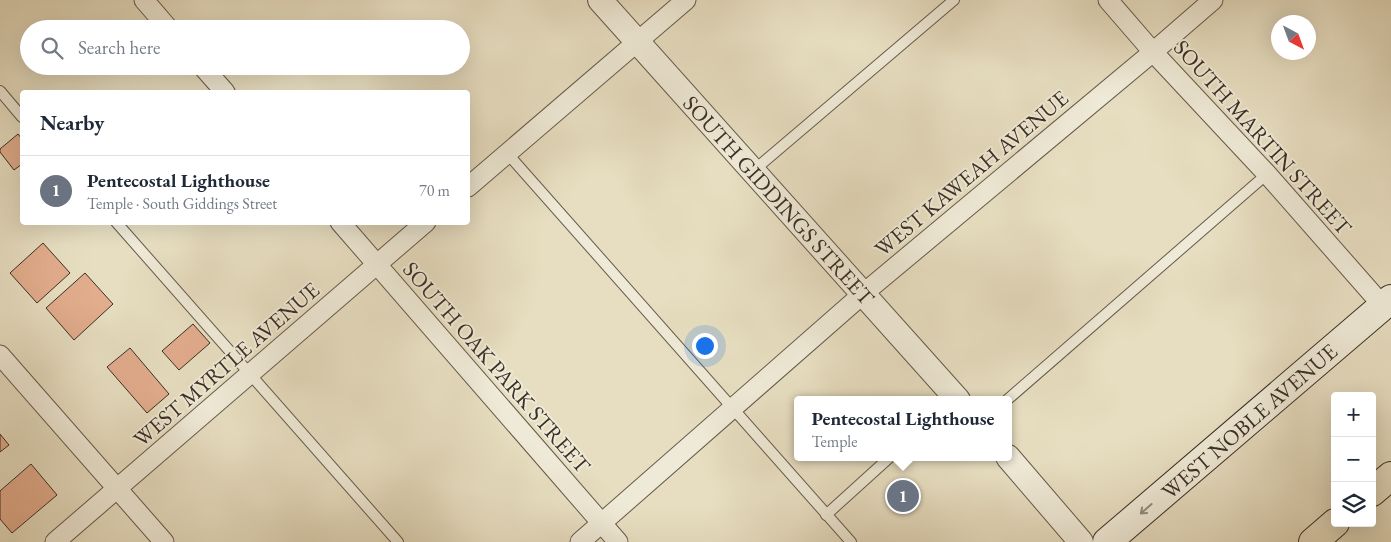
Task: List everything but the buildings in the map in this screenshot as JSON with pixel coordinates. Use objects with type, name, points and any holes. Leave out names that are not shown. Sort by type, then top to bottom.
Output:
[{"type":"highway","points":[[1376,489],[1391,476]]},
{"type":"highway","points":[[1313,542],[1331,526]]},
{"type":"main road","name":"WEST NOBLE AVENUE","points":[[1107,542],[1387,303]]},
{"type":"street","points":[[144,0],[161,20]]},
{"type":"street","name":"SOUTH GIDDINGS STREET","points":[[600,0],[864,293],[953,396]]},
{"type":"street","points":[[470,185],[686,0]]},
{"type":"street","name":"SOUTH MARTIN STREET","points":[[1108,0],[1153,52],[1387,303]]},
{"type":"street","name":"WEST KAWEAH AVENUE","points":[[580,542],[864,293],[1213,0]]},
{"type":"street","points":[[210,75],[223,90]]},
{"type":"street","name":"SOUTH OAK PARK STREET","points":[[343,225],[618,542]]},
{"type":"street","name":"WEST MYRTLE AVENUE","points":[[55,542],[423,225]]},
{"type":"street","points":[[0,356],[164,542]]},
{"type":"street","points":[[1011,461],[1081,542]]},
{"type":"lane","points":[[753,171],[954,0]]},
{"type":"lane","points":[[0,91],[20,115]]},
{"type":"lane","points":[[507,153],[850,542]]},
{"type":"lane","points":[[1012,396],[1267,174]]},
{"type":"lane","points":[[119,225],[398,542]]},
{"type":"lane","points":[[826,515],[886,461]]},
{"type":"place","name":"Pentecostal Lighthouse","points":[[903,496]]}]
